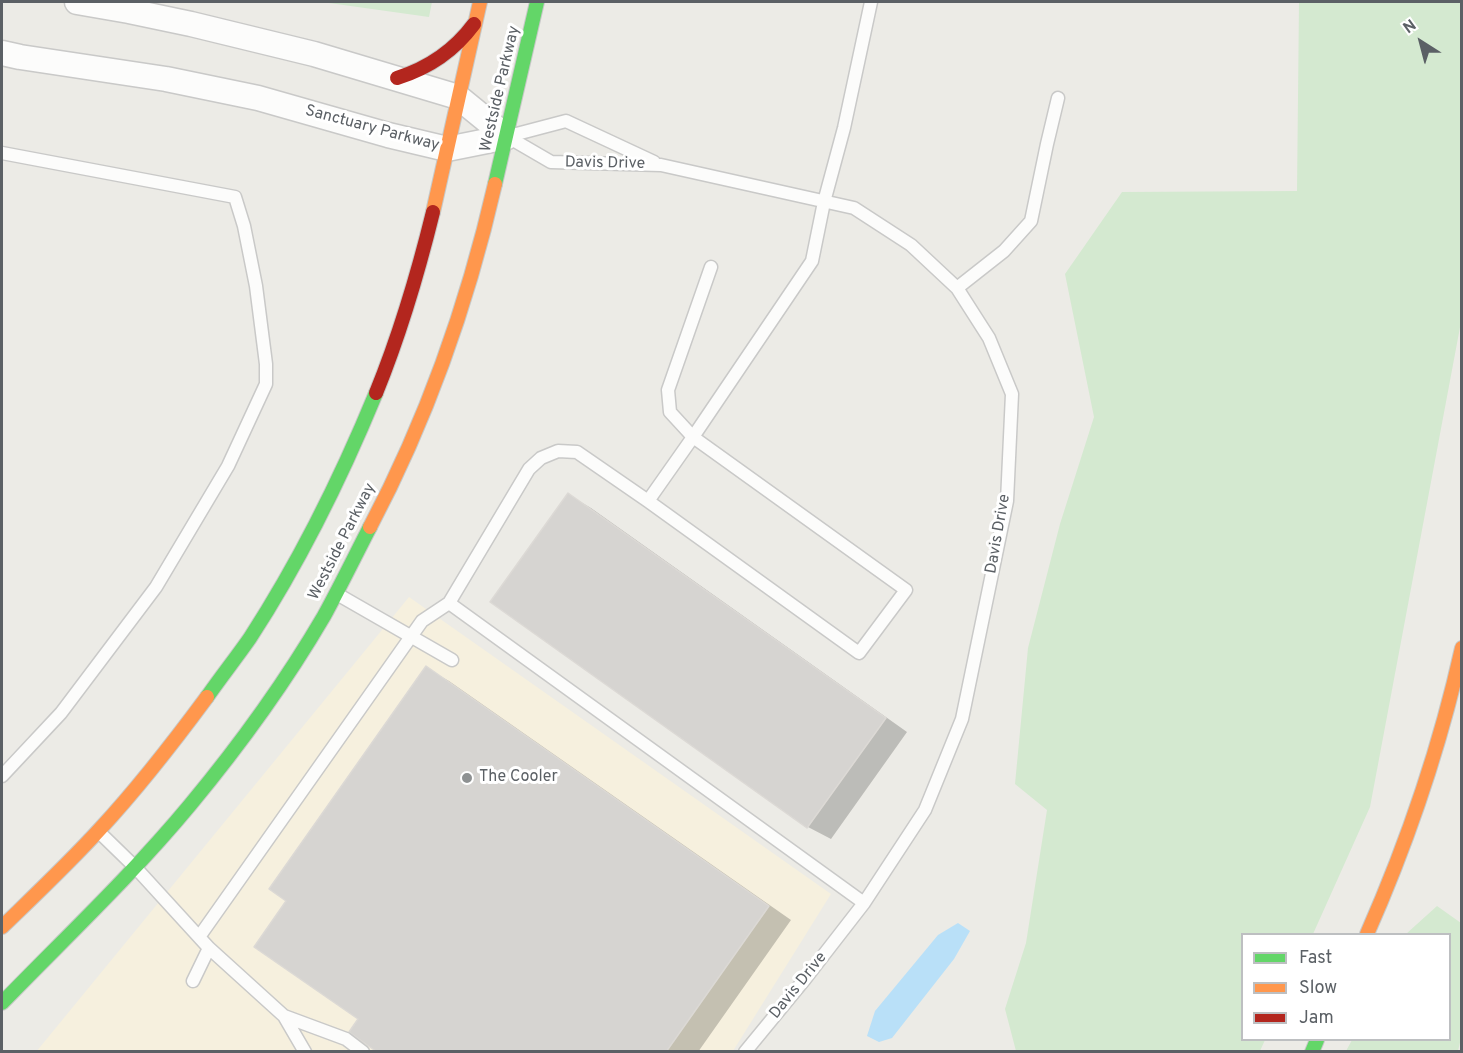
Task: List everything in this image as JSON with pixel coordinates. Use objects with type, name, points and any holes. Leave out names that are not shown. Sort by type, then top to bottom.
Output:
[{"type":"main road","name":"Westside Parkway","points":[[2,927],[99,831],[154,766],[249,638],[280,589],[313,529],[349,454],[384,372],[411,293],[447,149],[480,2]]},
{"type":"main road","name":"Westside Parkway","points":[[2,1003],[135,867],[190,805],[241,740],[288,673],[336,593],[380,508],[409,445],[433,388],[458,318],[507,137],[537,2]]},
{"type":"main road","points":[[397,78],[432,64],[452,50],[475,23]]},
{"type":"main road","points":[[1366,933],[1423,790],[1445,722],[1461,648]]},
{"type":"street","points":[[77,2],[191,24],[314,54],[458,97],[507,137]]},
{"type":"street","name":"Sanctuary Parkway","points":[[2,53],[166,79],[258,98],[388,135],[447,149],[507,137]]},
{"type":"lane","points":[[648,501],[813,261],[824,201],[844,128],[871,2]]},
{"type":"lane","points":[[957,288],[1004,251],[1031,221],[1058,98]]},
{"type":"lane","name":"Davis Drive","points":[[507,137],[566,121],[661,165]]},
{"type":"lane","name":"Davis Drive","points":[[507,137],[551,162],[661,165],[854,208],[911,245],[957,288],[989,338],[1012,394],[1007,501],[962,719],[925,810],[864,903],[806,979],[745,1052]]},
{"type":"lane","points":[[2,153],[235,197],[244,226],[256,286],[266,364],[266,384],[228,466],[156,587],[61,713],[2,776]]},
{"type":"lane","points":[[199,937],[423,621],[449,603],[529,469],[541,458],[558,451],[577,452],[859,653],[906,590],[693,437],[670,412],[668,390],[711,267]]},
{"type":"lane","points":[[336,593],[452,660]]},
{"type":"lane","points":[[449,603],[864,903]]},
{"type":"lane","points":[[99,831],[209,948],[284,1016],[305,1052]]},
{"type":"lane","points":[[193,981],[209,948]]},
{"type":"lane","points":[[284,1016],[346,1040],[363,1052]]},
{"type":"shaded area","points":[[409,597],[831,894],[733,1051],[36,1052]]},
{"type":"green space","points":[[322,2],[432,2],[429,17]]},
{"type":"green space","points":[[1299,2],[1461,2],[1461,322],[1370,807],[1313,933],[1241,933],[1241,1041],[1265,1041],[1260,1051],[1016,1051],[1005,1009],[1026,943],[1047,810],[1015,784],[1028,648],[1060,524],[1094,417],[1065,274],[1122,192],[1297,191]]},
{"type":"green space","points":[[1437,906],[1461,923],[1462,1034],[1458,1051],[1346,1051],[1351,1041],[1451,1041],[1451,933],[1407,933]]},
{"type":"water","points":[[958,923],[970,931],[954,959],[892,1038],[879,1042],[867,1036],[875,1011],[938,935]]},
{"type":"building","points":[[568,493],[886,718],[807,828],[490,602]]},
{"type":"building","name":"The Cooler","points":[[426,666],[769,906],[666,1052],[377,1052],[349,1032],[358,1019],[254,947],[286,901],[269,889]]},
{"type":"traffic: fast","points":[[495,184],[537,2]]},
{"type":"traffic: fast","points":[[207,697],[250,638],[303,549],[349,456],[376,393]]},
{"type":"traffic: fast","points":[[2,1003],[145,856],[226,760],[278,689],[309,640],[330,605],[370,527]]},
{"type":"traffic: fast","points":[[1312,1052],[1317,1041]]},
{"type":"traffic: slow","points":[[433,212],[480,2]]},
{"type":"traffic: slow","points":[[370,527],[410,444],[444,359],[472,272],[495,184]]},
{"type":"traffic: slow","points":[[1367,933],[1422,793],[1444,721],[1462,648]]},
{"type":"traffic: slow","points":[[2,927],[64,867],[114,813],[155,765],[207,697]]},
{"type":"traffic: jam","points":[[397,78],[420,69],[440,57],[474,24]]},
{"type":"traffic: jam","points":[[376,393],[408,303],[433,212]]},
{"type":"place","name":"The Cooler","points":[[467,778]]}]
